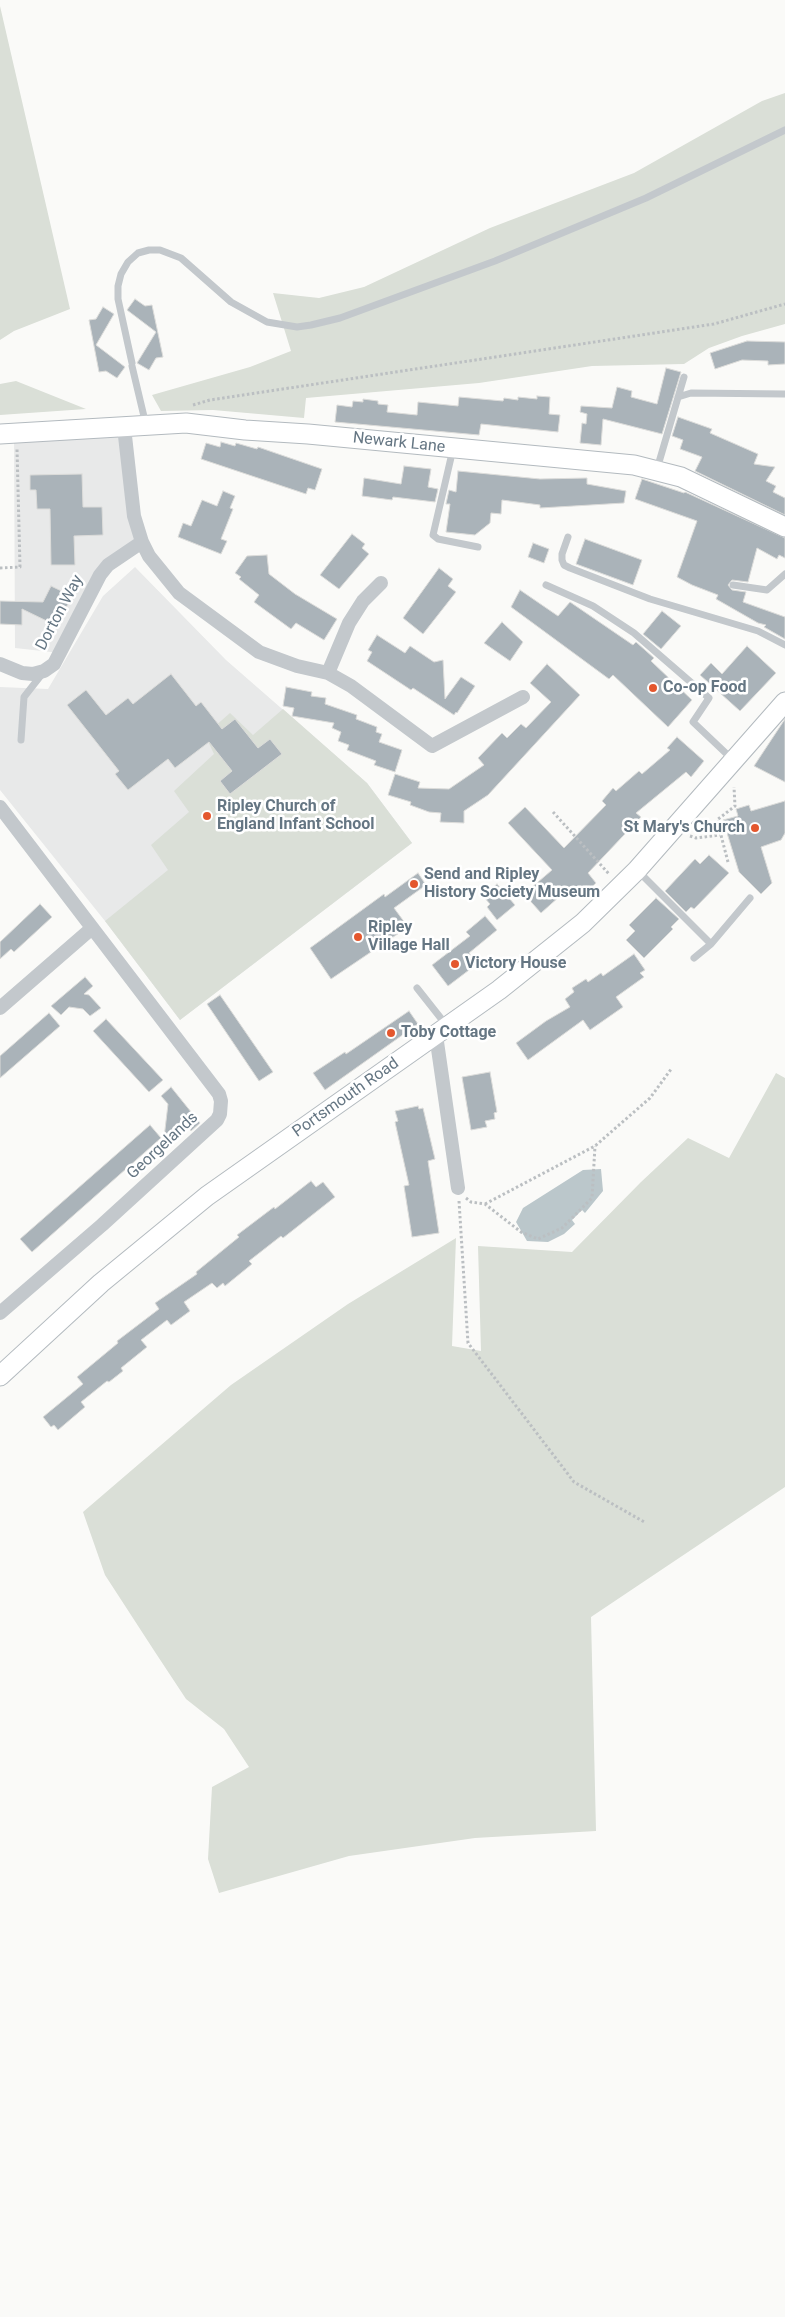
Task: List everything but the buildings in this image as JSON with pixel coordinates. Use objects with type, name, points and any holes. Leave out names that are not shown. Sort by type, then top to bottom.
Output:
[{"type":"main road","name":"Newark Lane","points":[[8,434],[186,423],[634,464],[681,477],[785,527]]},
{"type":"main road","name":"Portsmouth Road","points":[[0,1376],[102,1283],[199,1203],[442,1031],[560,942],[637,870],[785,702]]},
{"type":"street","points":[[124,427],[132,508],[142,542],[158,569],[179,593],[259,652],[298,666],[328,673],[351,686],[432,746],[523,697]]},
{"type":"street","name":"Dorton Way","points":[[0,664],[22,673],[33,674],[44,672],[54,664],[100,576],[108,565],[142,542]]},
{"type":"street","points":[[328,673],[349,623],[363,601],[381,583]]},
{"type":"street","name":"Georgelands","points":[[0,807],[218,1094],[221,1108],[217,1120],[102,1225],[0,1313]]},
{"type":"street","points":[[0,1008],[91,929]]},
{"type":"street","points":[[442,1031],[458,1189]]},
{"type":"lane","points":[[146,426],[118,299],[118,286],[128,262],[138,253],[160,250],[181,258],[231,302],[267,322],[289,326],[311,326],[340,318],[494,261],[646,198],[785,130]]},
{"type":"lane","points":[[657,469],[684,377]]},
{"type":"lane","points":[[678,397],[691,393],[785,394]]},
{"type":"lane","points":[[453,448],[433,535],[438,539],[478,547]]},
{"type":"lane","points":[[568,537],[562,554],[562,560],[564,565],[570,568],[650,599],[748,628],[785,644]]},
{"type":"lane","points":[[733,585],[767,590],[785,574]]},
{"type":"lane","points":[[546,585],[593,606],[634,633],[709,698],[693,722],[734,761]]},
{"type":"lane","points":[[21,740],[24,697],[44,672]]},
{"type":"lane","points":[[637,870],[711,944]]},
{"type":"lane","points":[[694,958],[711,944],[750,898]]},
{"type":"lane","points":[[417,988],[442,1031]]},
{"type":"path","points":[[192,405],[210,400],[714,324],[785,304]]},
{"type":"path","points":[[0,568],[20,567],[8,434]]},
{"type":"path","points":[[728,862],[717,820],[735,806],[733,787]]},
{"type":"path","points":[[553,812],[610,874]]},
{"type":"path","points":[[690,836],[696,838],[720,835]]},
{"type":"path","points":[[485,1204],[595,1146],[650,1098],[672,1068]]},
{"type":"path","points":[[458,1189],[471,1202],[485,1204],[521,1232],[538,1239],[562,1228],[592,1198],[595,1146]]},
{"type":"path","points":[[458,1189],[468,1343],[574,1482],[646,1523]]},
{"type":"shaded area","points":[[0,6],[70,309],[14,331],[0,340]]},
{"type":"shaded area","points":[[785,93],[785,324],[742,336],[709,348],[684,364],[592,366],[479,383],[306,398],[304,418],[213,410],[161,411],[152,395],[250,367],[291,351],[273,293],[319,298],[364,287],[490,228],[634,173],[762,101]]},
{"type":"shaded area","points":[[16,381],[86,409],[0,415],[0,384]]},
{"type":"shaded area","points":[[124,427],[142,542],[108,565],[60,653],[15,648],[14,434]]},
{"type":"shaded area","name":"Ripley Church of England Infant School","points":[[135,567],[226,660],[367,783],[412,843],[180,1020],[105,921],[0,790],[0,687],[48,689],[103,596]]},
{"type":"shaded area","points":[[283,709],[367,783],[412,843],[180,1020],[105,921],[168,870],[151,845],[189,812],[174,791],[214,754],[205,735],[230,713],[253,735]]},
{"type":"shaded area","points":[[776,1073],[785,1078],[785,1487],[591,1617],[596,1831],[475,1838],[349,1856],[219,1893],[208,1859],[212,1787],[249,1767],[224,1729],[186,1699],[155,1652],[105,1575],[83,1512],[231,1385],[348,1304],[456,1238],[452,1346],[481,1351],[478,1246],[572,1252],[641,1182],[688,1138],[729,1158]]},
{"type":"shaded area","points":[[601,1169],[603,1191],[585,1213],[582,1210],[572,1220],[575,1224],[564,1234],[548,1242],[527,1241],[516,1222],[523,1208],[583,1170]]},
{"type":"place","name":"Co-op Food","points":[[653,688]]},
{"type":"place","name":"Ripley Church of England Infant School","points":[[207,816]]},
{"type":"place","name":"St Mary's Church","points":[[755,828]]},
{"type":"place","name":"Send and Ripley History Society Museum","points":[[414,884]]},
{"type":"place","name":"Ripley Village Hall","points":[[358,937]]},
{"type":"place","name":"Victory House","points":[[455,964]]},
{"type":"place","name":"Toby Cottage","points":[[391,1033]]}]
